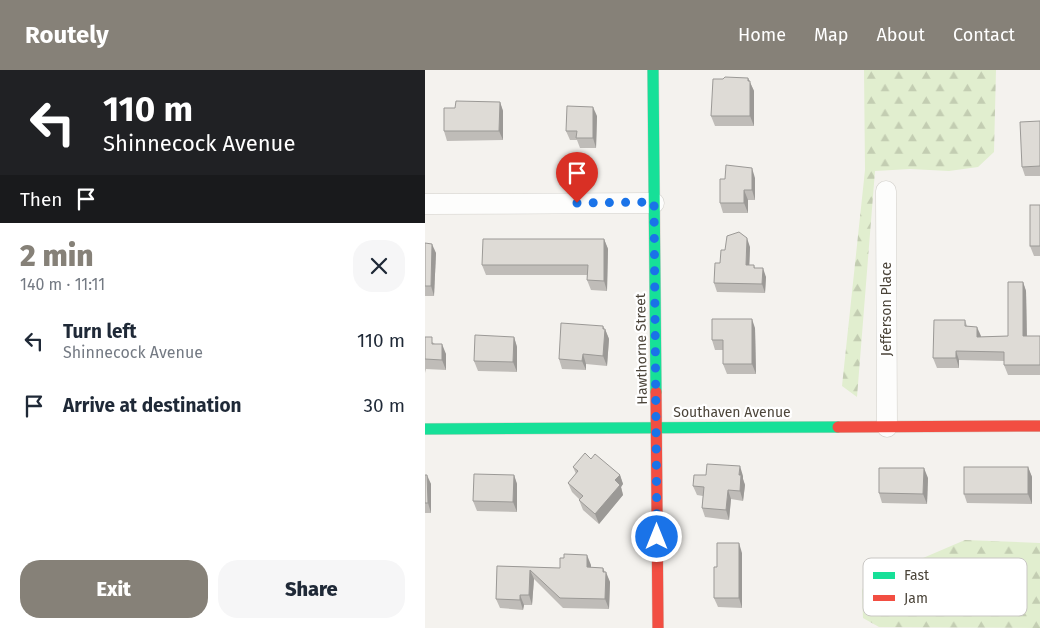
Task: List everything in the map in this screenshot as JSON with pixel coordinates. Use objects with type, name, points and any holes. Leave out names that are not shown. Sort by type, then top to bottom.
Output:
[{"type":"street","name":"Hawthorne Street","points":[[653,70],[658,628]]},
{"type":"street","name":"Jefferson Place","points":[[886,191],[887,427]]},
{"type":"street","points":[[425,204],[654,202]]},
{"type":"street","name":"Southaven Avenue","points":[[425,429],[1040,426]]},
{"type":"green space","points":[[864,70],[996,70],[994,152],[978,167],[949,171],[910,169],[875,171],[857,397],[842,386],[865,170]]},
{"type":"green space","points":[[965,540],[1040,543],[1040,628],[879,627],[863,618],[862,590],[863,588],[863,616],[1027,616],[1027,558],[923,558]]},
{"type":"building","points":[[725,77],[748,78],[748,81],[750,81],[750,116],[711,116],[713,79],[723,79]]},
{"type":"building","points":[[456,101],[500,102],[499,131],[444,131],[444,108],[455,108]]},
{"type":"building","points":[[567,106],[593,107],[593,138],[576,138],[577,131],[566,131]]},
{"type":"building","points":[[1040,121],[1040,166],[1022,167],[1020,122]]},
{"type":"building","points":[[726,165],[752,168],[752,190],[744,190],[744,203],[720,203],[720,179],[725,179]]},
{"type":"building","points":[[1030,205],[1040,205],[1040,246],[1030,246]]},
{"type":"building","points":[[739,232],[747,238],[746,265],[754,265],[754,268],[763,268],[762,284],[714,283],[715,263],[720,263],[721,250],[725,250],[727,236]]},
{"type":"building","points":[[483,239],[604,239],[604,281],[587,280],[588,265],[482,265]]},
{"type":"building","points":[[425,243],[432,244],[431,286],[425,286]]},
{"type":"building","points":[[1008,282],[1023,282],[1023,336],[1040,336],[1040,365],[1004,365],[1004,352],[956,351],[956,358],[933,358],[934,320],[965,320],[965,326],[977,327],[977,337],[1008,336]]},
{"type":"building","points":[[712,319],[752,319],[752,364],[723,364],[723,340],[712,340]]},
{"type":"building","points":[[561,323],[603,326],[603,329],[605,329],[603,356],[583,354],[582,361],[559,359]]},
{"type":"building","points":[[475,335],[514,337],[513,362],[474,361]]},
{"type":"building","points":[[425,337],[432,337],[432,344],[442,344],[442,360],[425,359]]},
{"type":"building","points":[[585,453],[591,459],[595,454],[620,475],[615,480],[620,485],[595,514],[579,500],[583,496],[568,483],[578,471],[573,467]]},
{"type":"building","points":[[707,464],[740,466],[740,491],[728,490],[726,510],[702,508],[704,487],[693,486],[694,475],[706,475]]},
{"type":"building","points":[[964,467],[1028,467],[1028,494],[964,494]]},
{"type":"building","points":[[879,468],[924,468],[923,494],[879,493]]},
{"type":"building","points":[[474,474],[514,475],[513,502],[473,501]]},
{"type":"building","points":[[425,475],[427,475],[428,503],[425,503]]},
{"type":"building","points":[[717,543],[739,543],[739,598],[714,598],[714,567],[717,567]]},
{"type":"building","points":[[564,554],[587,555],[587,567],[603,568],[603,572],[606,572],[605,599],[560,598],[530,570],[529,595],[520,595],[520,600],[496,599],[497,566],[560,568],[560,558],[564,558]]},
{"type":"traffic: fast","points":[[653,70],[656,392]]},
{"type":"traffic: fast","points":[[425,429],[838,427]]},
{"type":"traffic: jam","points":[[656,392],[658,628]]},
{"type":"traffic: jam","points":[[838,427],[1040,426]]},
{"type":"route","points":[[577,203],[654,202],[657,537]]}]
